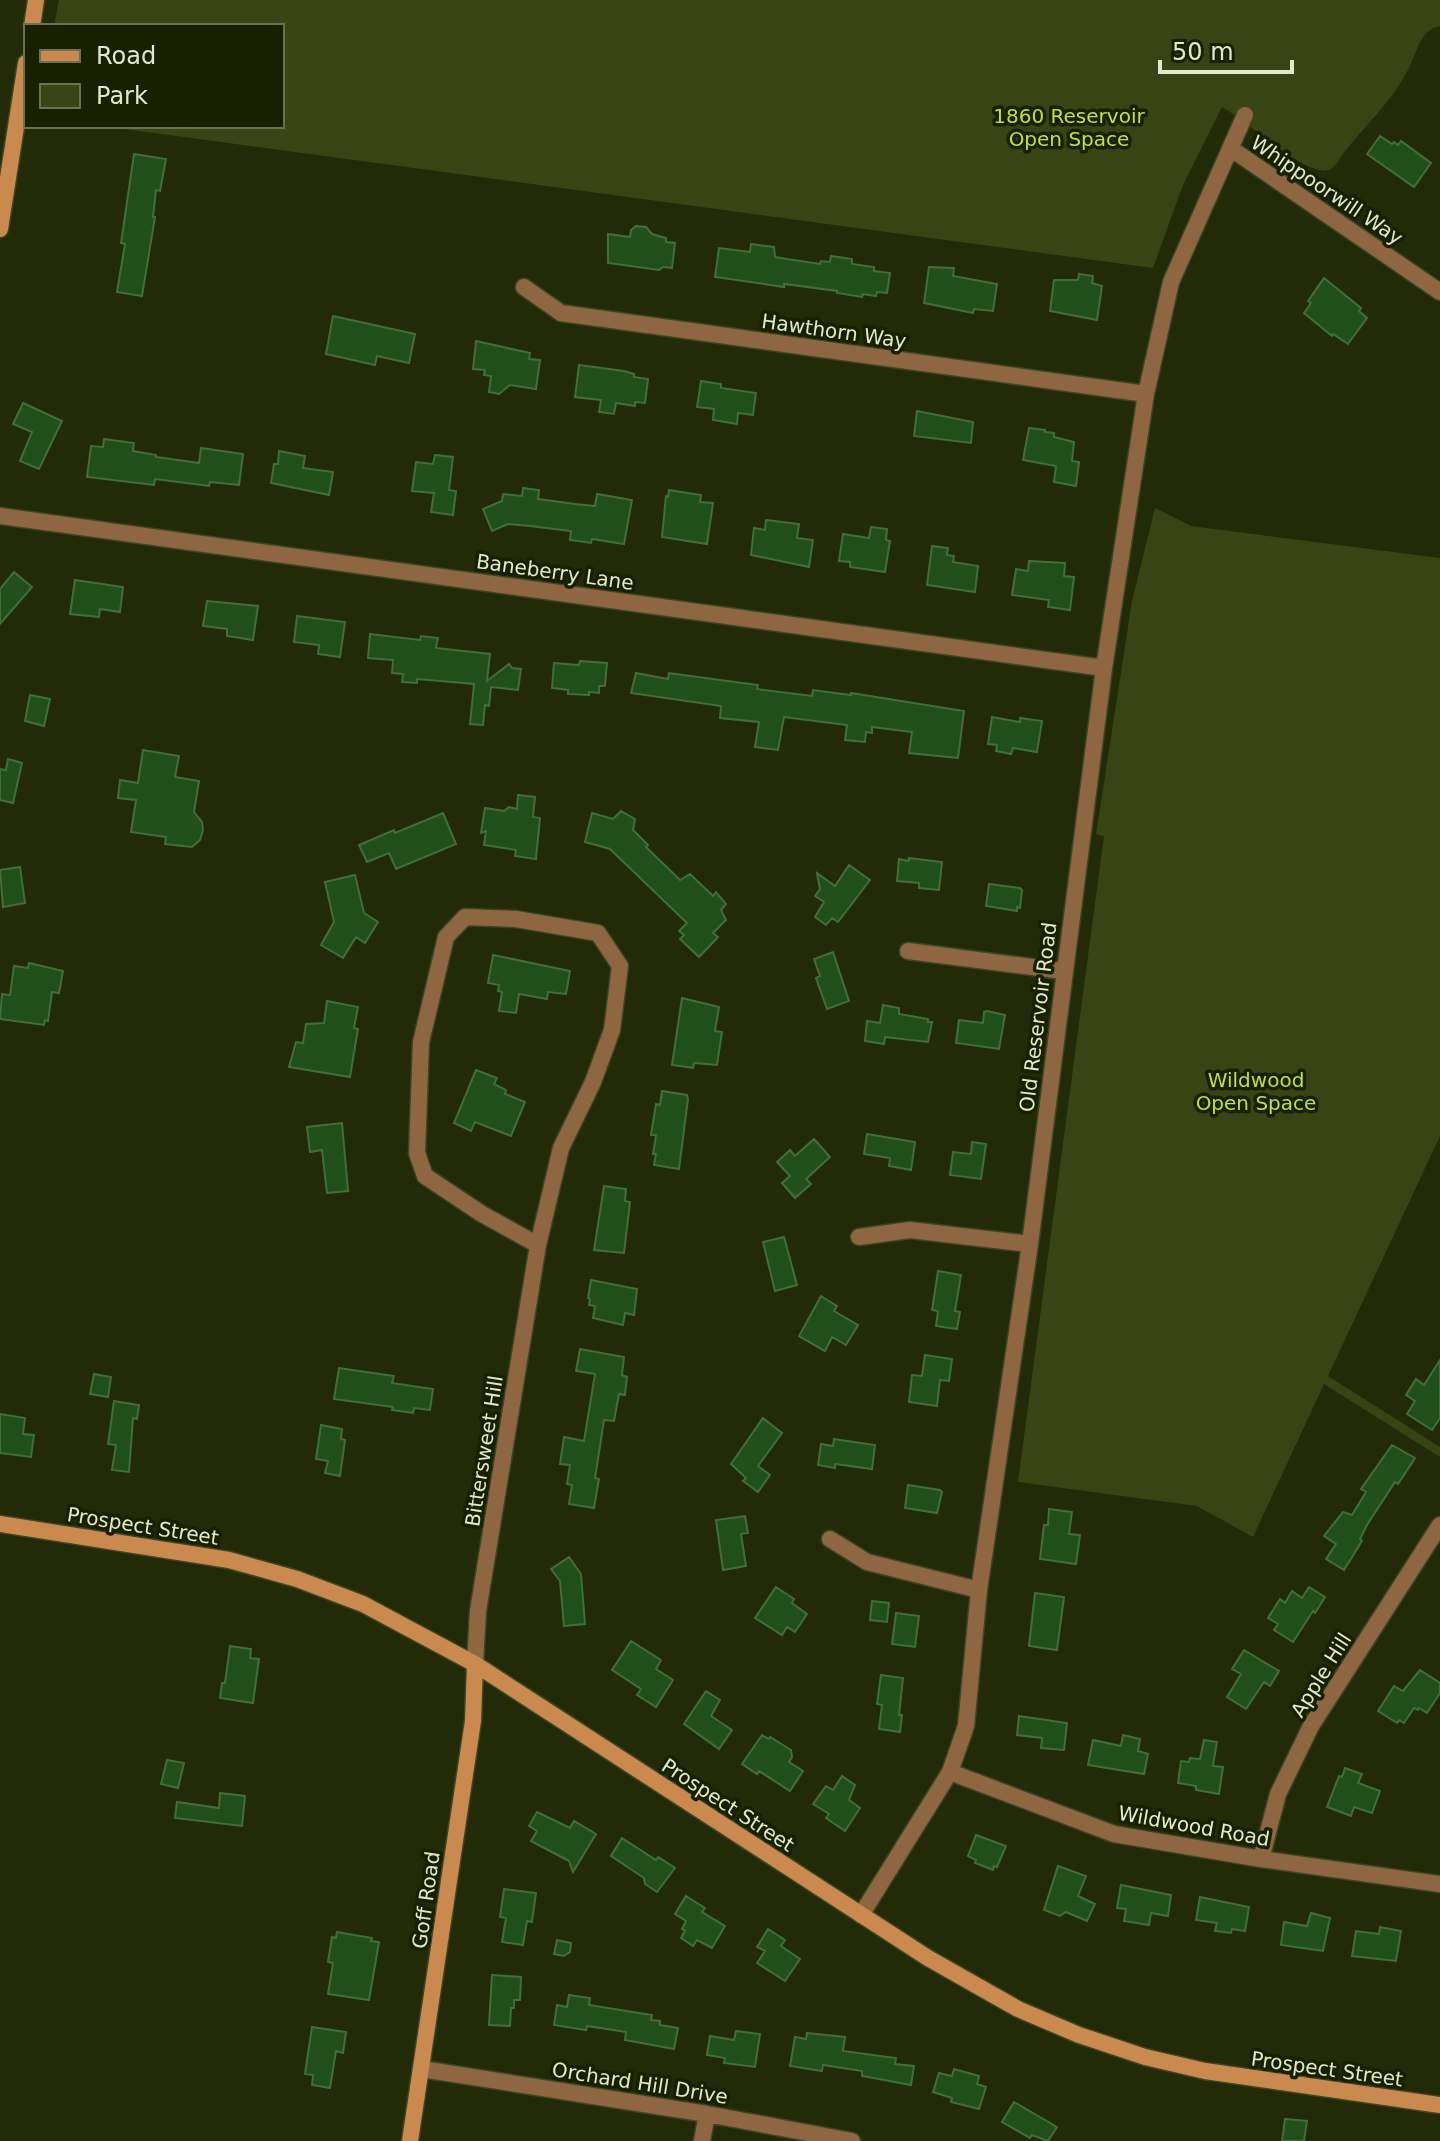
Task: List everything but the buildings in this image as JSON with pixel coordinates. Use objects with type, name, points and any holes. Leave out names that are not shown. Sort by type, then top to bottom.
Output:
[{"type":"main road","points":[[32,24],[36,0]]},
{"type":"main road","points":[[0,229],[24,76]]},
{"type":"main road","name":"Prospect Street","points":[[0,1524],[194,1553],[264,1569],[363,1604],[475,1664],[861,1915],[988,1993],[1047,2022],[1111,2047],[1205,2071],[1440,2105]]},
{"type":"main road","name":"Goff Road","points":[[410,2141],[473,1721],[475,1664]]},
{"type":"street","name":"Old Reservoir Road","points":[[861,1915],[950,1772],[966,1726],[979,1590],[1030,1244],[1104,668],[1146,394],[1171,282],[1245,115]]},
{"type":"street","name":"Whippoorwill Way","points":[[1230,148],[1440,292]]},
{"type":"street","name":"Hawthorn Way","points":[[524,287],[561,313],[1146,394]]},
{"type":"street","name":"Baneberry Lane","points":[[0,516],[1104,668]]},
{"type":"street","name":"Bittersweet Hill","points":[[475,1664],[478,1611],[538,1245],[561,1148],[593,1082],[612,1030],[620,966],[598,933],[516,919],[465,917],[446,937],[421,1042],[417,1153],[425,1176],[482,1214],[538,1245]]},
{"type":"street","points":[[908,951],[1063,971]]},
{"type":"street","points":[[859,1237],[910,1230],[1030,1244]]},
{"type":"street","name":"Apple Hill","points":[[1261,1859],[1278,1794],[1311,1726],[1440,1525]]},
{"type":"street","points":[[830,1539],[867,1562],[979,1590]]},
{"type":"street","name":"Wildwood Road","points":[[950,1772],[1114,1834],[1261,1859],[1440,1884]]},
{"type":"street","name":"Orchard Hill Drive","points":[[422,2069],[707,2114],[852,2141]]},
{"type":"street","points":[[702,2141],[707,2114]]},
{"type":"green space","name":"1860 Reservoir Open Space","points":[[59,0],[1440,0],[1440,26],[1428,32],[1420,42],[1395,92],[1329,170],[1319,170],[1295,159],[1222,107],[1183,185],[1153,268],[117,128],[284,128],[284,24],[54,24]]},
{"type":"green space","name":"Wildwood Open Space","points":[[1155,508],[1191,526],[1440,558],[1440,1136],[1328,1376],[1440,1447],[1440,1457],[1324,1384],[1253,1537],[1197,1506],[1018,1482],[1104,836],[1096,834],[1132,601]]}]
